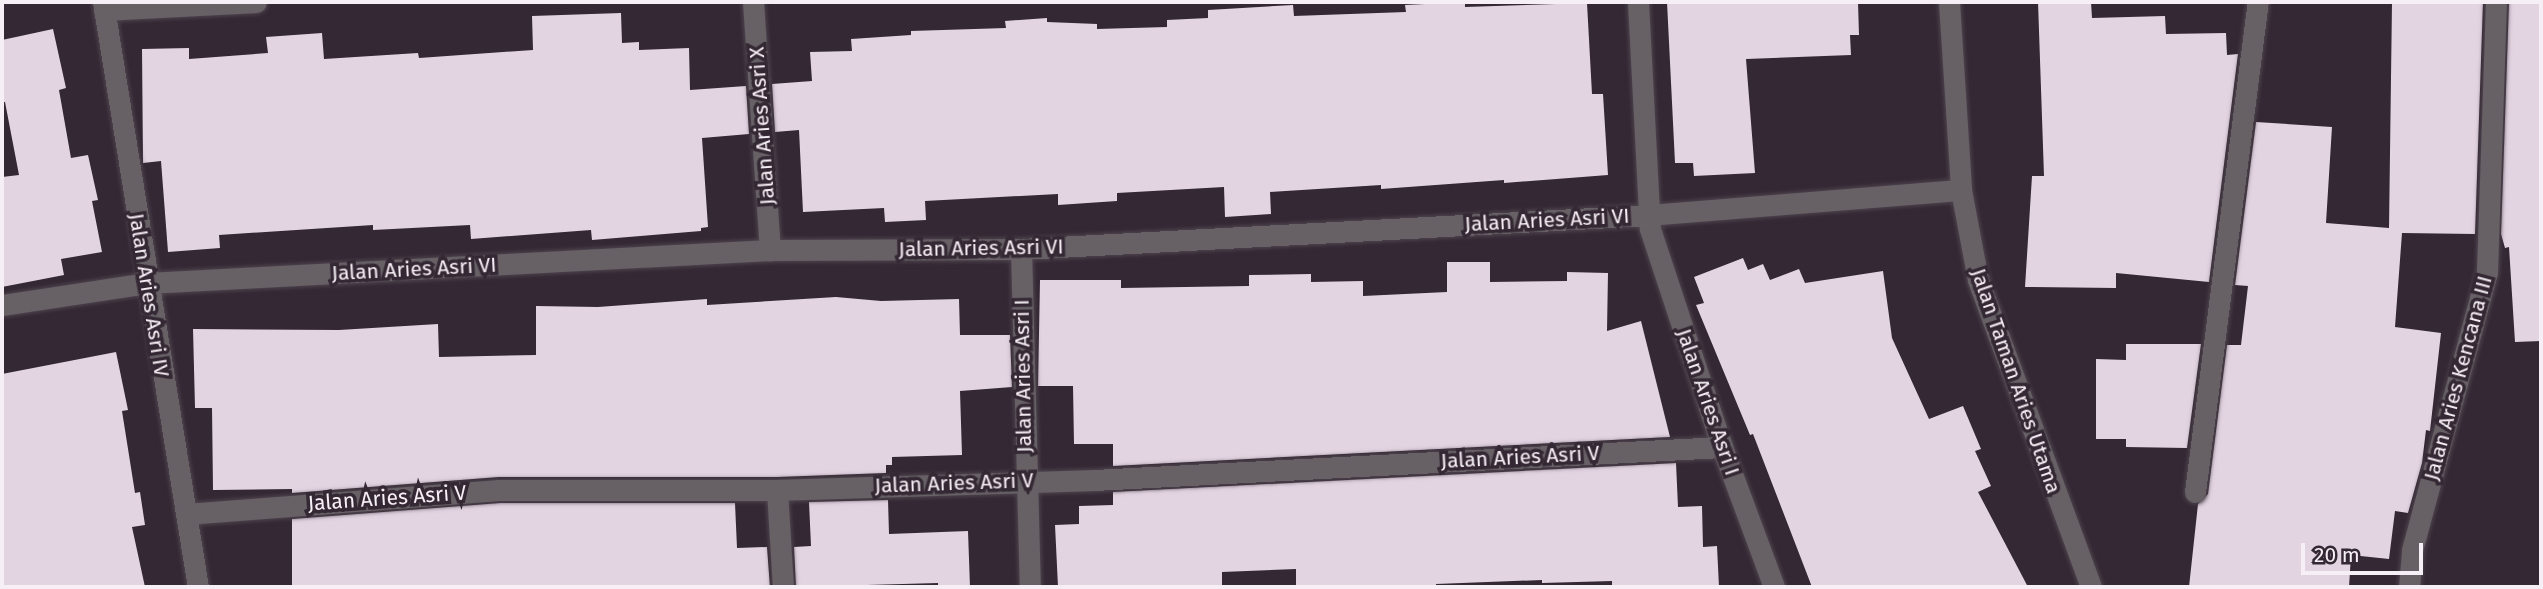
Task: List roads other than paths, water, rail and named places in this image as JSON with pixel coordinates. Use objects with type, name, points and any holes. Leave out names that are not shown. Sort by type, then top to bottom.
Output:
[{"type":"street","points":[[104,6],[256,2]]},
{"type":"street","name":"Jalan Aries Asri X","points":[[753,2],[770,250]]},
{"type":"street","name":"Jalan Aries Asri I","points":[[1638,2],[1648,215],[1722,447],[1774,587]]},
{"type":"street","name":"Jalan Taman Aries Utama","points":[[1949,2],[1961,190],[1982,292],[2091,587]]},
{"type":"street","points":[[2195,492],[2258,2]]},
{"type":"street","name":"Jalan Aries Kencana III","points":[[2409,586],[2412,550],[2487,272],[2496,2]]},
{"type":"street","name":"Jalan Aries Asri IV","points":[[104,6],[198,587]]},
{"type":"street","name":"Jalan Aries Asri VI","points":[[2,305],[147,283],[770,250],[1021,249],[1648,215],[1961,190]]},
{"type":"street","name":"Jalan Aries Asri I","points":[[1021,249],[1025,480],[1030,587]]},
{"type":"street","name":"Jalan Aries Asri V","points":[[186,514],[499,490],[777,491],[1025,480],[1094,480],[1722,447]]},
{"type":"street","points":[[777,491],[783,587]]}]
